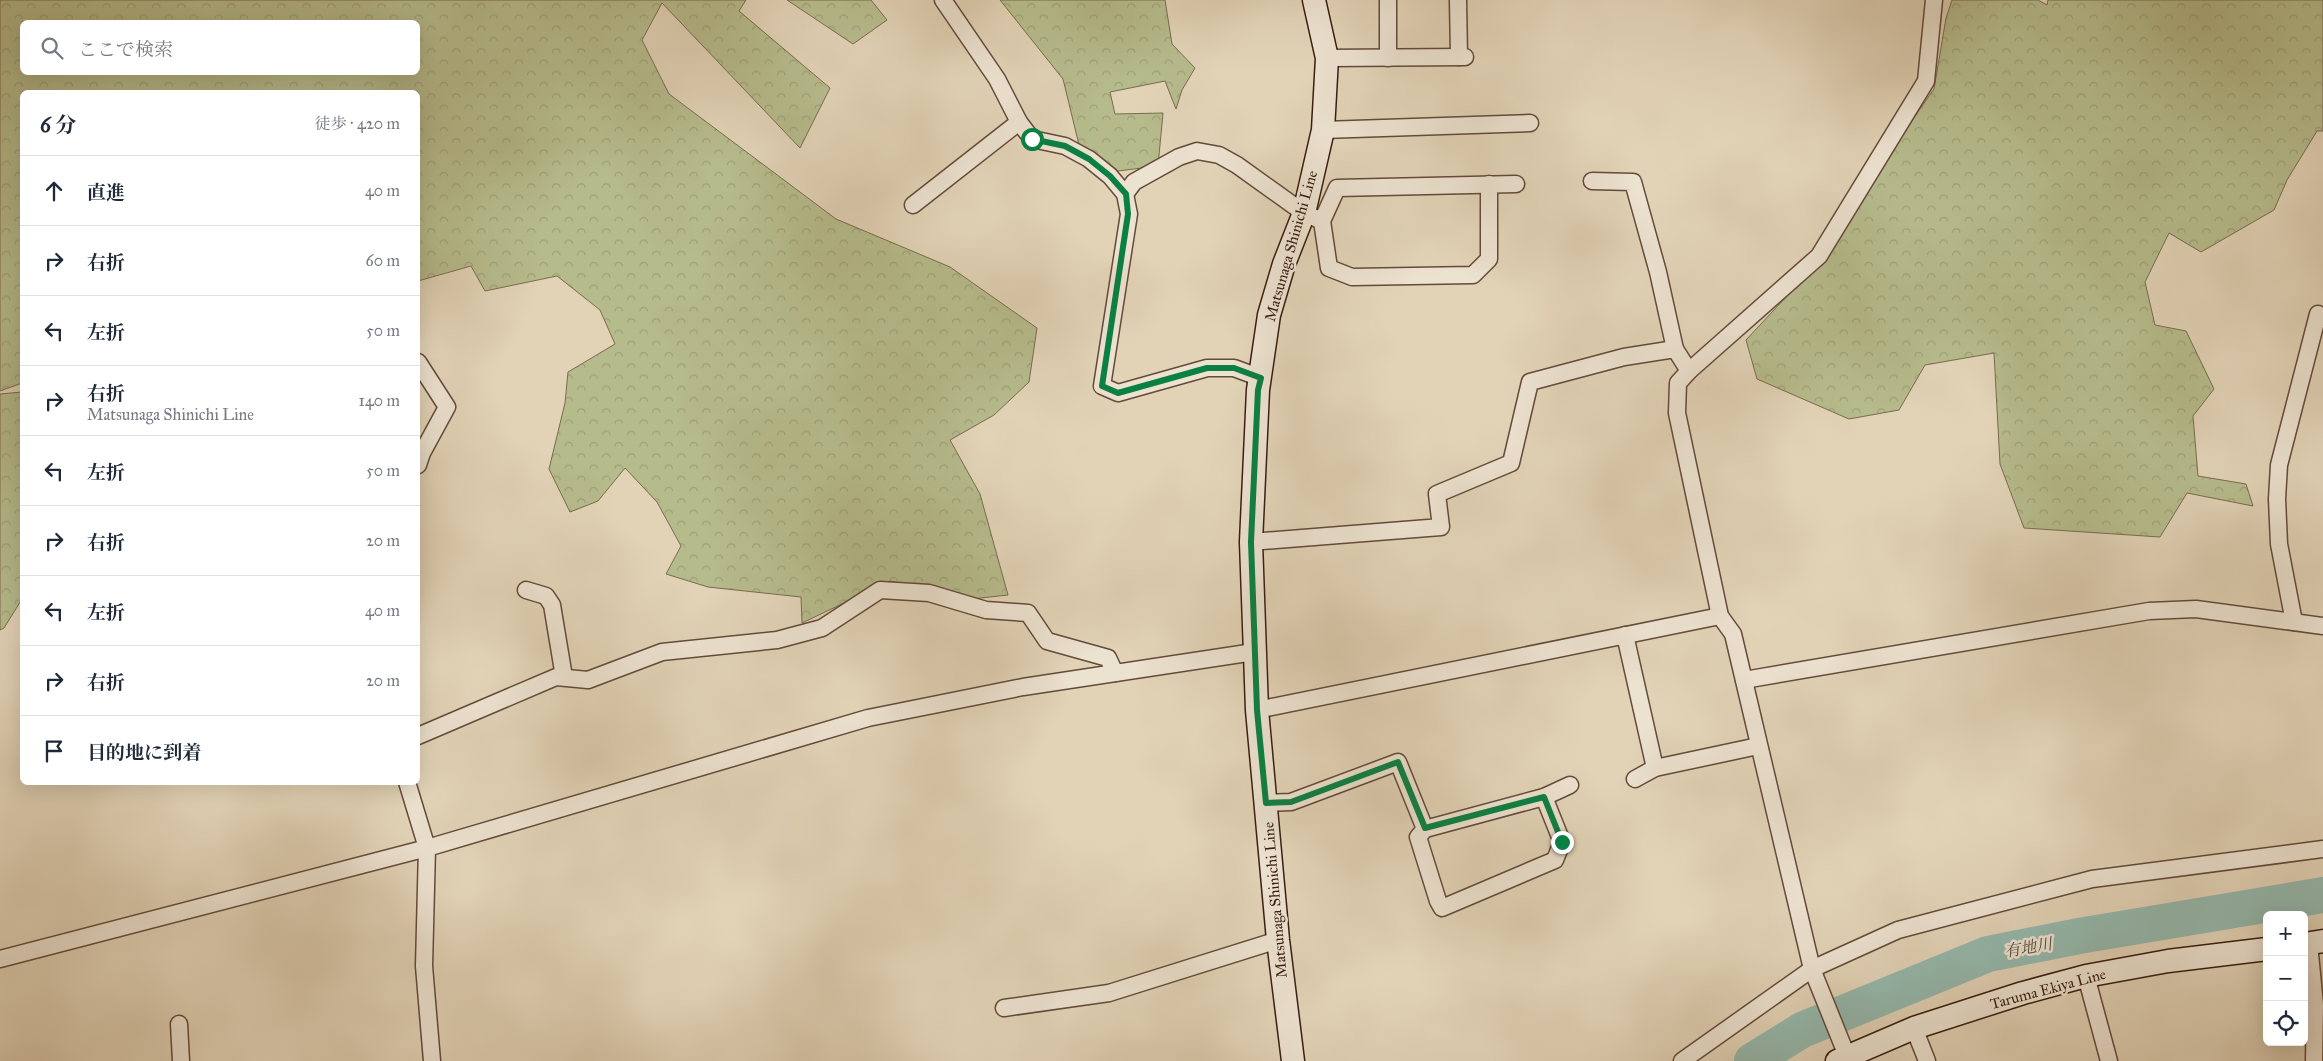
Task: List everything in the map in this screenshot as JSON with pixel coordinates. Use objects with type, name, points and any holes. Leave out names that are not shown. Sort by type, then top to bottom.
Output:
[{"type":"main road","name":"Matsunaga Shinichi Line","points":[[1293,1061],[1278,940],[1257,710],[1251,542],[1258,390],[1269,315],[1284,264],[1313,217],[1323,130],[1327,58],[1314,0]]},
{"type":"main road","name":"Taruma Ekiya Line","points":[[1842,1059],[1914,1028],[2023,993],[2086,976],[2168,961],[2263,949]]},
{"type":"street","points":[[943,0],[997,79],[1018,122],[1032,139],[1065,146],[1089,159],[1110,176],[1126,194],[1128,214],[1102,386],[1118,393],[1207,368],[1234,368],[1261,378]]},
{"type":"street","points":[[1388,0],[1388,58]]},
{"type":"street","points":[[1327,58],[1462,57],[1458,0]]},
{"type":"street","points":[[1842,1059],[1812,969],[1733,634],[1720,616],[1676,413],[1678,383],[1689,370],[1819,256],[1926,81],[1934,0]]},
{"type":"street","points":[[913,205],[1018,122]]},
{"type":"street","points":[[1323,130],[1530,123]]},
{"type":"street","points":[[1126,194],[1134,182],[1179,157],[1197,151],[1219,155],[1237,165],[1313,217],[1329,268],[1352,277],[1473,275],[1488,259],[1488,184]]},
{"type":"street","points":[[1592,181],[1633,182],[1675,349],[1689,370]]},
{"type":"street","points":[[1313,217],[1338,188],[1516,184]]},
{"type":"street","points":[[2294,622],[2280,544],[2277,499],[2279,465],[2318,314]]},
{"type":"street","points":[[1251,542],[1441,527],[1438,494],[1511,463],[1530,382],[1624,357],[1675,349]]},
{"type":"street","points":[[420,365],[447,407],[420,454]]},
{"type":"street","points":[[526,590],[546,596],[552,606],[564,677]]},
{"type":"street","points":[[420,735],[556,677],[588,680],[662,652],[777,640],[822,628],[880,590],[929,593],[986,610],[1028,613],[1047,641],[1108,658],[1115,673]]},
{"type":"street","points":[[1744,680],[2149,611],[2196,610],[2323,626]]},
{"type":"street","points":[[1257,710],[1720,616]]},
{"type":"street","points":[[1625,636],[1655,768]]},
{"type":"street","points":[[0,959],[427,848],[868,718],[1023,687],[1254,652]]},
{"type":"street","points":[[1635,779],[1655,768],[1758,746]]},
{"type":"street","points":[[1266,803],[1291,802],[1398,762],[1425,828]]},
{"type":"street","points":[[408,785],[427,848],[424,966],[432,1061]]},
{"type":"street","points":[[1544,797],[1562,842],[1555,860],[1442,908],[1438,901],[1418,837],[1425,828],[1544,797],[1570,785]]},
{"type":"street","points":[[1682,1061],[1812,969],[1898,930],[2092,879],[2323,849]]},
{"type":"street","points":[[1004,1008],[1109,993],[1278,940]]},
{"type":"street","points":[[2312,943],[2315,1005],[2314,1061]]},
{"type":"street","points":[[2086,976],[2109,1061]]},
{"type":"street","points":[[179,1024],[181,1061]]},
{"type":"street","points":[[1914,1028],[1927,1061]]},
{"type":"green space","points":[[0,0],[746,0],[739,11],[830,88],[800,148],[662,3],[642,40],[669,94],[836,219],[950,267],[1037,328],[1029,382],[994,415],[950,440],[980,494],[1008,595],[972,599],[890,581],[802,623],[801,597],[708,587],[666,574],[681,546],[657,502],[625,468],[598,501],[570,512],[549,469],[565,403],[568,372],[615,344],[600,310],[557,276],[485,291],[471,266],[420,280],[420,90],[20,90],[20,384],[0,391]]},
{"type":"green space","points":[[787,0],[871,0],[887,20],[853,44]]},
{"type":"green space","points":[[1000,0],[1165,0],[1172,44],[1195,68],[1182,90],[1176,109],[1165,81],[1110,92],[1115,114],[1163,113],[1158,166],[1118,171],[1080,149],[1063,79]]},
{"type":"green space","points":[[1952,0],[2038,0],[2047,5],[2048,0],[2323,0],[2323,131],[2317,131],[2287,180],[2274,210],[2201,252],[2169,233],[2145,282],[2155,325],[2186,331],[2214,389],[2193,416],[2198,476],[2246,484],[2253,506],[2187,493],[2160,537],[2024,528],[2000,464],[1994,353],[1925,365],[1899,410],[1849,419],[1757,379],[1746,340],[1829,251],[1896,143],[1934,89],[1946,18]]},
{"type":"green space","points":[[20,392],[20,602],[4,628],[0,630],[0,394]]},
{"type":"waterway","name":"有地川","points":[[1752,1061],[1802,1030],[1988,954],[2079,936],[2323,895]]},
{"type":"route","points":[[1032,139],[1065,146],[1089,159],[1110,176],[1126,194],[1128,214],[1102,386],[1118,393],[1207,368],[1234,368],[1261,378],[1258,390],[1251,542],[1257,710],[1266,803],[1291,802],[1398,762],[1425,828],[1544,797],[1562,842]]}]
